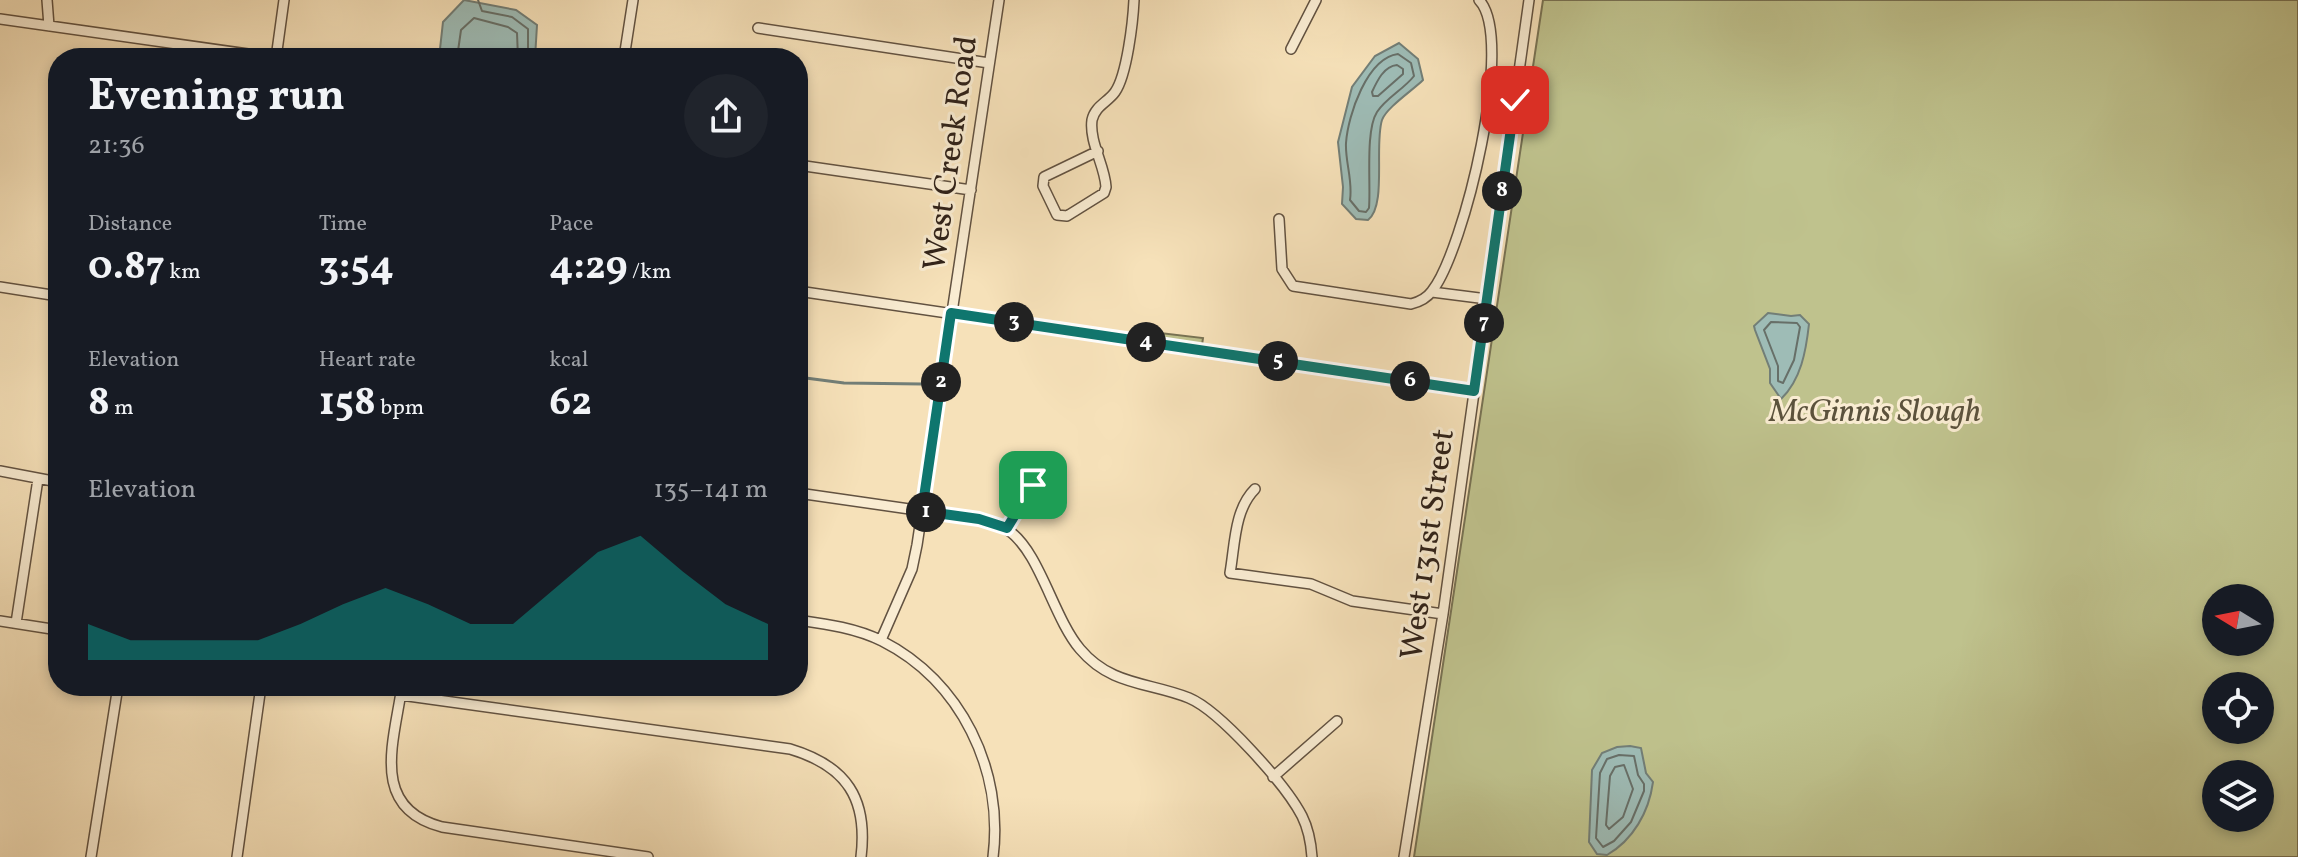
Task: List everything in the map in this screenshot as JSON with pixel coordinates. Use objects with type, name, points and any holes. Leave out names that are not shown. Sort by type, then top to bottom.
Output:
[{"type":"street","points":[[47,0],[49,26]]},
{"type":"street","points":[[277,48],[284,0]]},
{"type":"street","points":[[626,48],[633,0]]},
{"type":"street","name":"West Creek Road","points":[[881,640],[912,569],[999,0]]},
{"type":"street","points":[[1098,151],[1044,177],[1043,186],[1057,215],[1067,216],[1104,193],[1106,182],[1092,121],[1098,107],[1116,91],[1120,81],[1132,29],[1134,0]]},
{"type":"street","points":[[1291,49],[1316,0]]},
{"type":"street","points":[[1279,219],[1282,269],[1293,286],[1411,304],[1420,302],[1432,292],[1462,225],[1488,105],[1492,31],[1479,0]]},
{"type":"street","name":"West 131st Street","points":[[1404,857],[1443,614],[1529,0]]},
{"type":"street","points":[[0,19],[205,48]]},
{"type":"street","points":[[758,28],[989,63]]},
{"type":"street","points":[[808,166],[971,190]]},
{"type":"street","points":[[0,287],[48,294]]},
{"type":"street","points":[[808,292],[1474,391]]},
{"type":"street","points":[[1432,292],[1487,299]]},
{"type":"street","points":[[1007,528],[1033,485],[1046,472],[1059,467]]},
{"type":"street","points":[[0,471],[48,480]]},
{"type":"street","points":[[16,623],[38,479]]},
{"type":"street","points":[[1255,489],[1241,509],[1230,573],[1311,584],[1352,601],[1443,614]]},
{"type":"street","points":[[808,494],[979,519],[1007,528],[1028,554],[1081,651],[1110,674],[1128,683],[1175,693],[1206,707],[1220,719],[1273,777],[1303,818],[1312,857]]},
{"type":"street","points":[[0,621],[48,628]]},
{"type":"street","points":[[808,621],[881,640],[936,681],[970,727],[992,787],[996,822],[993,857]]},
{"type":"street","points":[[91,857],[116,696]]},
{"type":"street","points":[[237,857],[260,696]]},
{"type":"street","points":[[401,696],[391,763],[394,787],[401,805],[411,814],[442,827],[648,857]]},
{"type":"street","points":[[441,696],[790,749],[816,757],[839,773],[853,792],[864,836],[861,857]]},
{"type":"street","points":[[1273,777],[1337,721]]},
{"type":"green space","name":"McGinnis Slough","points":[[1543,0],[2298,0],[2298,857],[1414,857]]},
{"type":"green space","points":[[1143,331],[1203,338],[1202,345],[1142,337]]},
{"type":"water","points":[[464,0],[516,10],[537,25],[536,48],[440,48],[443,22]]},
{"type":"water","points":[[1399,43],[1418,59],[1423,80],[1384,115],[1380,131],[1377,202],[1368,220],[1356,219],[1342,204],[1338,142],[1352,87],[1375,56]]},
{"type":"water","points":[[1768,313],[1800,315],[1809,324],[1798,374],[1781,399],[1770,383],[1770,369],[1754,326]]},
{"type":"water","points":[[1630,746],[1641,748],[1646,773],[1653,782],[1648,804],[1625,841],[1607,855],[1597,854],[1589,842],[1592,770],[1602,753]]},
{"type":"waterway","points":[[808,378],[844,383],[922,384]]},
{"type":"route","points":[[1033,485],[1007,528],[979,519],[922,511],[951,313],[1474,391],[1515,100]]}]
